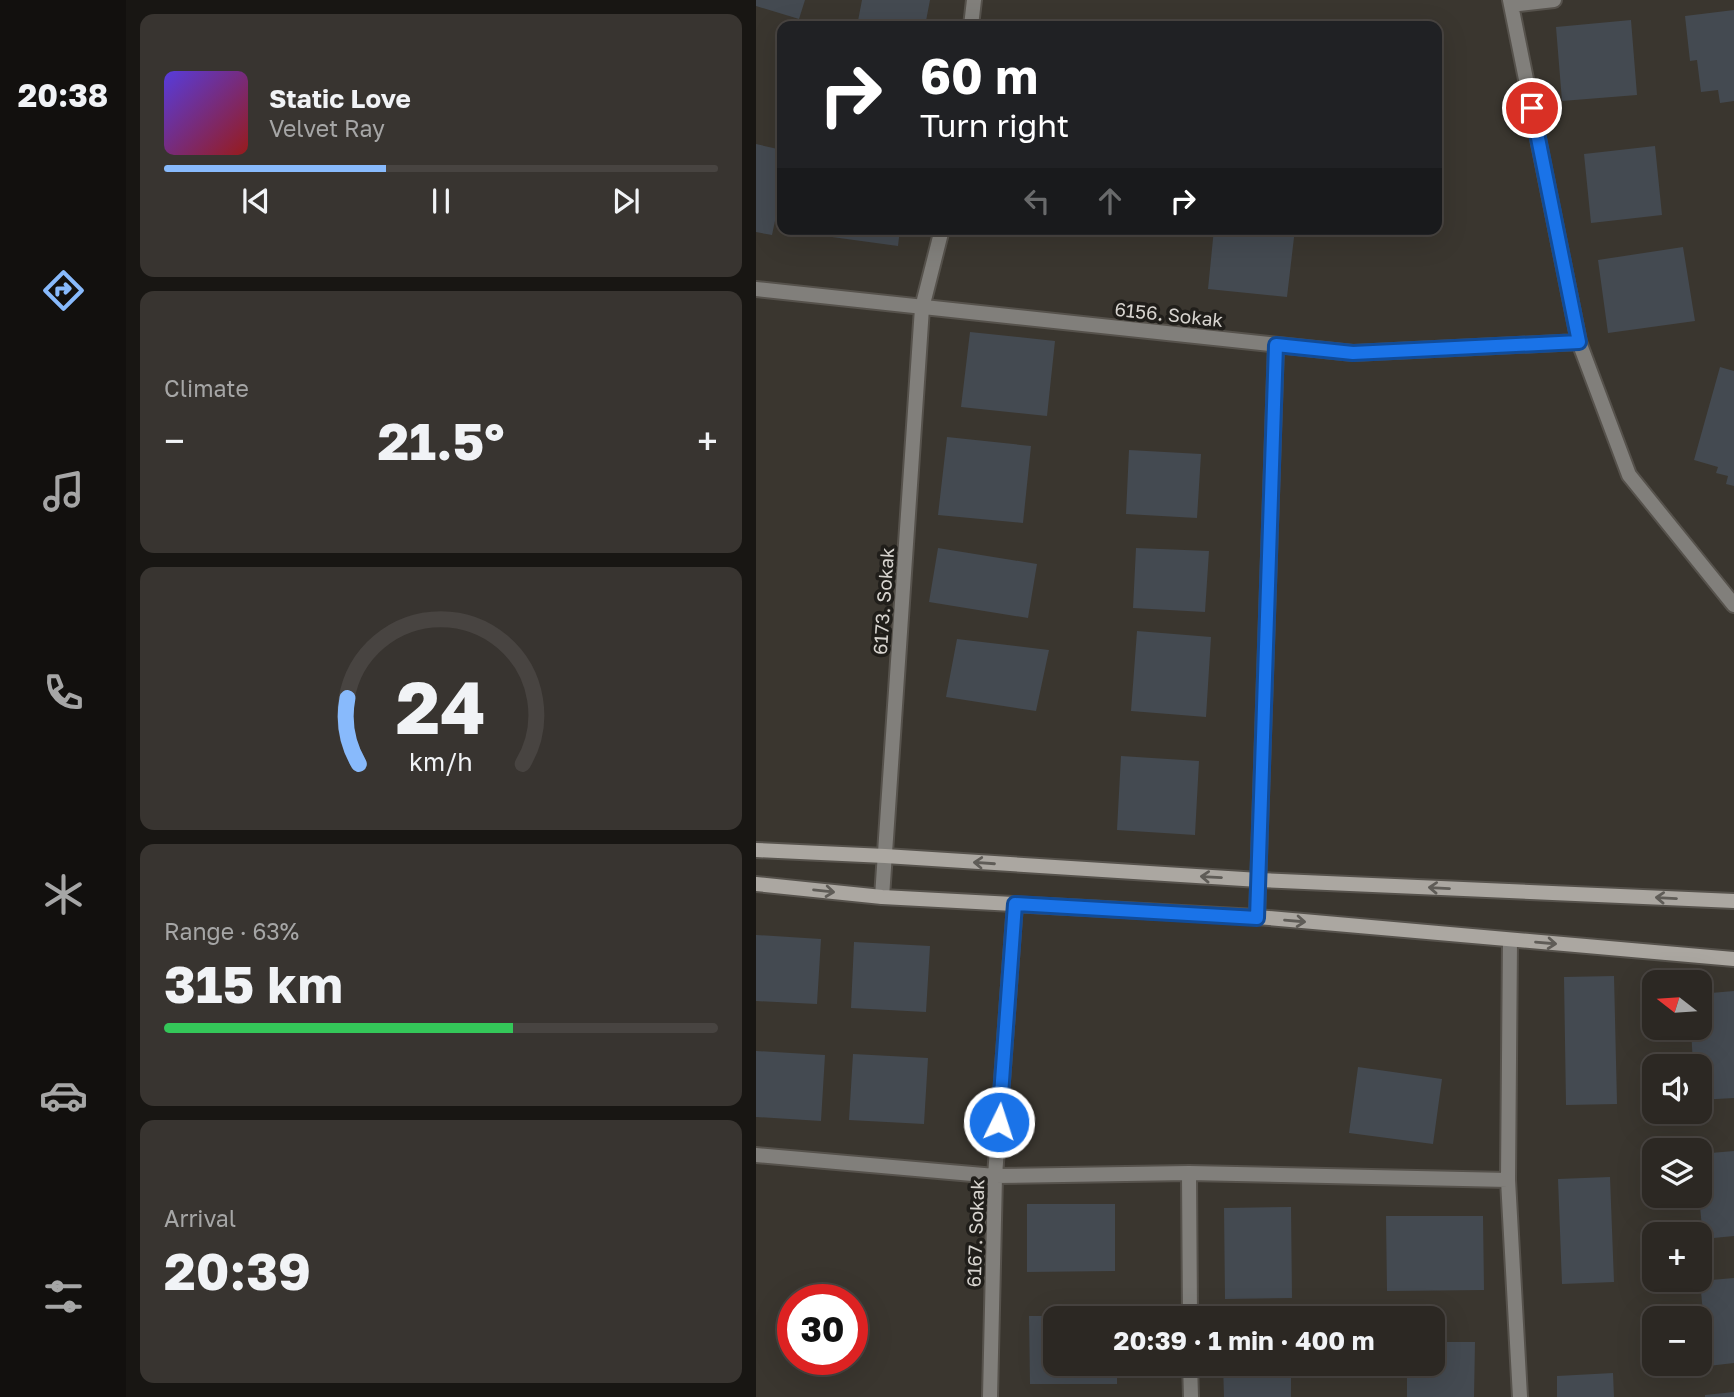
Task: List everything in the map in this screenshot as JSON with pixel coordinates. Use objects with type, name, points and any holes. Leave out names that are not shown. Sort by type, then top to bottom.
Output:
[{"type":"street","points":[[972,21],[974,0]]},
{"type":"street","points":[[1554,0],[1511,2],[1579,342],[1629,475],[1716,586],[1734,604]]},
{"type":"street","name":"6173. Sokak","points":[[882,897],[922,308],[940,235]]},
{"type":"street","name":"6156. Sokak","points":[[756,289],[1353,353],[1579,342]]},
{"type":"street","points":[[1257,918],[1276,345]]},
{"type":"street","points":[[756,850],[1259,880],[1734,901]]},
{"type":"street","points":[[756,884],[882,897],[1257,918],[1734,959]]},
{"type":"street","name":"6167. Sokak","points":[[990,1397],[995,1177],[1015,904]]},
{"type":"street","points":[[1510,940],[1508,1180],[1520,1397]]},
{"type":"street","points":[[756,1155],[995,1177],[1189,1173],[1508,1180]]},
{"type":"street","points":[[1189,1173],[1190,1306]]},
{"type":"street","points":[[1190,1376],[1191,1397]]},
{"type":"building","points":[[756,0],[805,0],[799,19],[756,6]]},
{"type":"building","points":[[862,0],[930,0],[926,21],[858,21]]},
{"type":"building","points":[[1734,10],[1734,101],[1720,103],[1718,90],[1701,92],[1697,60],[1690,61],[1685,16]]},
{"type":"building","points":[[1631,20],[1637,95],[1562,101],[1556,27]]},
{"type":"building","points":[[756,144],[777,149],[777,212],[772,235],[756,232]]},
{"type":"building","points":[[1655,146],[1662,215],[1591,223],[1584,154]]},
{"type":"building","points":[[832,235],[899,235],[898,246]]},
{"type":"building","points":[[1213,235],[1294,235],[1287,297],[1208,289]]},
{"type":"building","points":[[1683,247],[1695,321],[1608,333],[1598,260]]},
{"type":"building","points":[[970,332],[1055,341],[1047,416],[961,407]]},
{"type":"building","points":[[1720,367],[1734,371],[1734,486],[1726,484],[1728,476],[1716,473],[1718,467],[1694,460]]},
{"type":"building","points":[[947,437],[1031,446],[1023,523],[938,515]]},
{"type":"building","points":[[1129,450],[1201,454],[1197,518],[1126,514]]},
{"type":"building","points":[[938,548],[1037,564],[1028,618],[929,602]]},
{"type":"building","points":[[1136,548],[1209,551],[1205,612],[1133,608]]},
{"type":"building","points":[[1137,631],[1211,637],[1206,717],[1131,711]]},
{"type":"building","points":[[957,639],[1049,650],[1036,711],[946,697]]},
{"type":"building","points":[[1121,756],[1199,761],[1195,835],[1117,830]]},
{"type":"building","points":[[756,935],[821,939],[817,1004],[756,1001]]},
{"type":"building","points":[[854,942],[930,946],[926,1012],[851,1008]]},
{"type":"building","points":[[1614,976],[1617,1104],[1566,1105],[1564,977]]},
{"type":"building","points":[[1734,991],[1734,1098],[1712,1099],[1712,1054],[1692,1054],[1692,1040],[1712,1040],[1712,993]]},
{"type":"building","points":[[756,1051],[825,1055],[821,1121],[756,1117]]},
{"type":"building","points":[[853,1054],[928,1058],[924,1124],[849,1120]]},
{"type":"building","points":[[1358,1067],[1442,1079],[1433,1144],[1349,1133]]},
{"type":"building","points":[[1734,1151],[1734,1236],[1712,1238],[1712,1222],[1701,1222],[1700,1208],[1712,1208],[1712,1153]]},
{"type":"building","points":[[1610,1177],[1614,1282],[1562,1284],[1558,1179]]},
{"type":"building","points":[[1027,1204],[1115,1204],[1115,1271],[1027,1272]]},
{"type":"building","points":[[1291,1207],[1292,1298],[1225,1299],[1224,1208]]},
{"type":"building","points":[[1386,1216],[1483,1216],[1484,1290],[1387,1291]]},
{"type":"building","points":[[1734,1278],[1734,1363],[1712,1366],[1712,1306],[1702,1306],[1701,1292],[1712,1292],[1712,1280]]},
{"type":"building","points":[[1029,1316],[1043,1316],[1043,1376],[1117,1376],[1117,1384],[1030,1384]]},
{"type":"building","points":[[1445,1342],[1475,1342],[1474,1397],[1407,1397],[1407,1376],[1445,1376]]},
{"type":"building","points":[[1613,1373],[1614,1397],[1557,1397],[1557,1376]]},
{"type":"building","points":[[1223,1376],[1291,1376],[1291,1397],[1224,1397]]},
{"type":"building","points":[[1734,1392],[1734,1397],[1705,1397],[1705,1395]]},
{"type":"route","points":[[999,1122],[1015,904],[1257,918],[1276,345],[1353,353],[1579,342],[1532,108]]}]
